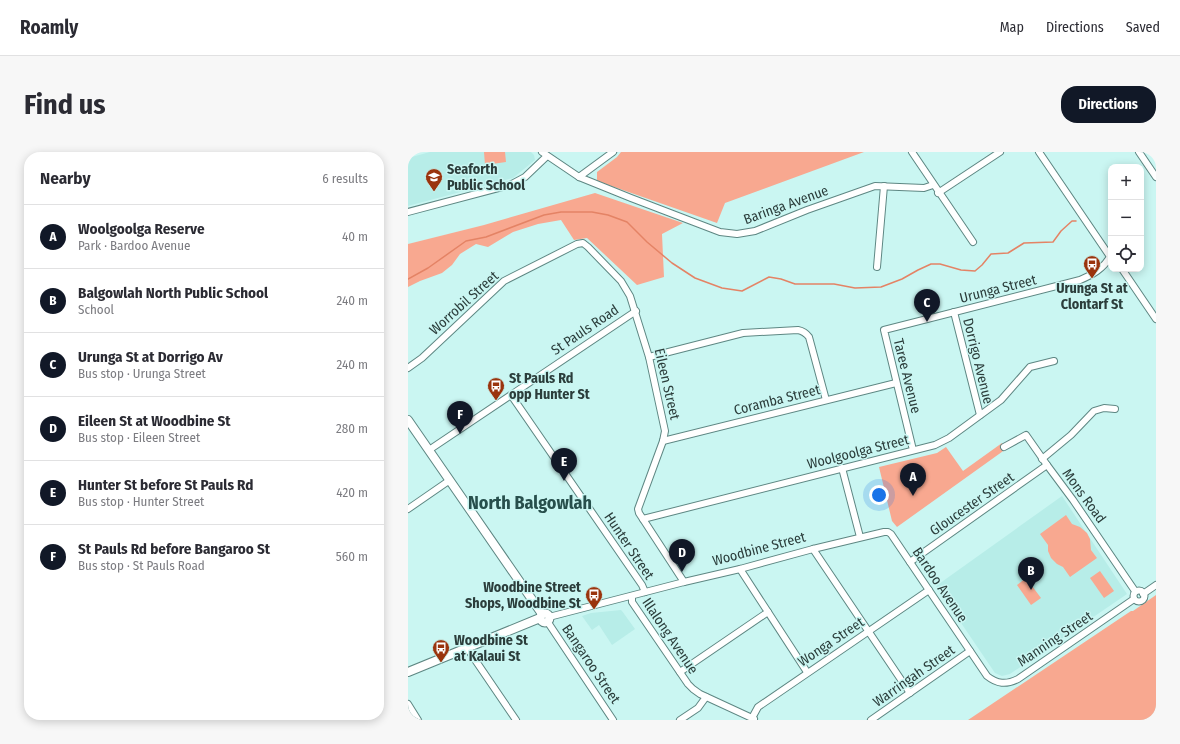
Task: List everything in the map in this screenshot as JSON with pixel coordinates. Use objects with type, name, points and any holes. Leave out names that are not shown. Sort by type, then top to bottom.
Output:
[{"type":"street","points":[[579,177],[613,152]]},
{"type":"street","points":[[912,152],[938,193],[973,242]]},
{"type":"street","points":[[938,193],[1000,152]]},
{"type":"street","points":[[1038,152],[1108,254]]},
{"type":"street","points":[[1139,152],[1156,177]]},
{"type":"street","points":[[408,212],[510,185],[525,177],[544,154]]},
{"type":"street","name":"Baringa Avenue","points":[[544,154],[579,177],[720,232],[738,234],[754,231],[807,210],[875,186],[924,188],[933,185]]},
{"type":"street","points":[[877,267],[884,186]]},
{"type":"street","name":"Eileen Street","points":[[583,243],[621,281],[630,296],[636,311],[649,357],[665,427],[663,441],[638,506],[639,512],[684,582]]},
{"type":"street","name":"Worrobil Street","points":[[408,368],[422,358],[504,281],[577,244],[583,243]]},
{"type":"street","name":"Urunga Street","points":[[884,330],[1080,280],[1105,266],[1108,262]]},
{"type":"street","points":[[1124,272],[1156,319]]},
{"type":"street","name":"St Pauls Road","points":[[429,450],[636,311]]},
{"type":"street","name":"Dorrigo Avenue","points":[[954,312],[980,415]]},
{"type":"street","points":[[649,357],[743,333],[798,330],[806,333],[809,337],[826,400]]},
{"type":"street","name":"Taree Avenue","points":[[884,330],[913,450]]},
{"type":"street","name":"Woolgoolga Street","points":[[643,519],[935,445],[949,438],[1000,400],[1030,368],[1054,361]]},
{"type":"street","name":"Coramba Street","points":[[663,441],[896,382]]},
{"type":"street","name":"Hunter Street","points":[[511,395],[642,585],[645,592]]},
{"type":"street","points":[[1042,459],[1071,435],[1094,410],[1104,408],[1115,409]]},
{"type":"street","name":"Bangaroo Street","points":[[408,420],[545,618],[612,720]]},
{"type":"street","name":"Mons Road","points":[[1004,447],[1026,435],[1136,591]]},
{"type":"street","name":"Gloucester Street","points":[[910,562],[1047,465]]},
{"type":"street","points":[[842,468],[860,537]]},
{"type":"street","points":[[408,509],[450,480]]},
{"type":"street","name":"Bardoo Avenue","points":[[860,537],[884,532],[891,534],[986,676]]},
{"type":"street","name":"Woodbine Street","points":[[408,672],[545,618],[860,537]]},
{"type":"street","points":[[813,549],[910,693]]},
{"type":"street","points":[[740,569],[808,672]]},
{"type":"street","points":[[1143,594],[1156,585]]},
{"type":"street","name":"Wonga Street","points":[[754,719],[758,707],[929,590]]},
{"type":"street","points":[[1136,591],[1143,594],[1144,598],[1141,601],[1138,602],[1134,599],[1133,596],[1136,591]]},
{"type":"street","name":"Illalong Avenue","points":[[632,596],[632,602],[693,690],[754,719]]},
{"type":"street","name":"Manning Street","points":[[986,676],[1000,683],[1011,682],[1134,599]]},
{"type":"street","points":[[680,672],[768,612]]},
{"type":"street","points":[[466,648],[516,720]]},
{"type":"street","name":"Warringah Street","points":[[871,720],[970,651]]},
{"type":"street","points":[[680,720],[698,708],[706,697]]},
{"type":"street","points":[[408,704],[418,720]]},
{"type":"shaded area","name":"Seaforth Public School","points":[[430,152],[531,152],[534,155],[535,160],[513,178],[408,206],[408,158]]},
{"type":"shaded area","points":[[484,152],[505,152],[506,162],[485,165]]},
{"type":"shaded area","points":[[621,152],[864,152],[725,203],[717,223],[597,181],[597,172],[617,157]]},
{"type":"shaded area","points":[[595,193],[683,223],[662,234],[664,277],[637,285],[587,238],[574,240],[561,220],[538,224],[513,232],[488,247],[476,244],[460,254],[452,265],[442,273],[408,287],[408,244],[484,225]]},
{"type":"shaded area","points":[[1002,443],[1006,449],[897,527],[892,521],[879,467],[937,453],[946,447],[963,471]]},
{"type":"shaded area","points":[[1062,496],[1127,594],[1010,674],[1002,676],[995,673],[936,586]]},
{"type":"shaded area","points":[[1066,515],[1072,524],[1080,527],[1087,533],[1090,539],[1091,550],[1097,558],[1070,577],[1063,567],[1051,558],[1048,551],[1048,545],[1040,534]]},
{"type":"shaded area","points":[[1100,571],[1114,591],[1104,598],[1090,578]]},
{"type":"shaded area","points":[[1026,578],[1041,598],[1031,605],[1017,585]]},
{"type":"shaded area","points":[[1156,595],[1156,720],[968,720],[1133,611]]},
{"type":"shaded area","points":[[621,610],[635,629],[612,645],[599,625],[592,630],[582,616],[591,613]]},
{"type":"waterway","points":[[408,279],[428,268],[466,241],[486,237],[544,215],[561,212],[592,212],[608,215],[627,222],[647,242],[672,263],[695,278],[722,288],[742,291],[769,277],[795,284],[834,284],[855,288],[881,287],[902,279],[931,264],[940,264],[961,270],[975,271],[991,254],[1008,253],[1024,243],[1053,242],[1061,231],[1072,221],[1076,221]]},
{"type":"place","name":"Seaforth Public School","points":[[434,192]]},
{"type":"place","name":"Urunga St at Clontarf St","points":[[1092,279]]},
{"type":"place","name":"Urunga St at Dorrigo Av","points":[[927,322]]},
{"type":"place","name":"St Pauls Rd opp Hunter St","points":[[496,401]]},
{"type":"place","name":"St Pauls Rd before Bangaroo St","points":[[460,434]]},
{"type":"place","name":"Hunter St before St Pauls Rd","points":[[564,481]]},
{"type":"place","name":"Woolgoolga Reserve","points":[[913,496]]},
{"type":"place","name":"Eileen St at Woodbine St","points":[[682,572]]},
{"type":"place","name":"Balgowlah North Public School","points":[[1031,590]]},
{"type":"place","name":"Woodbine Street Shops, Woodbine St","points":[[594,610]]},
{"type":"place","name":"Woodbine St at Kalaui St","points":[[441,663]]},
{"type":"district","name":"North Balgowlah","points":[[530,503]]}]
